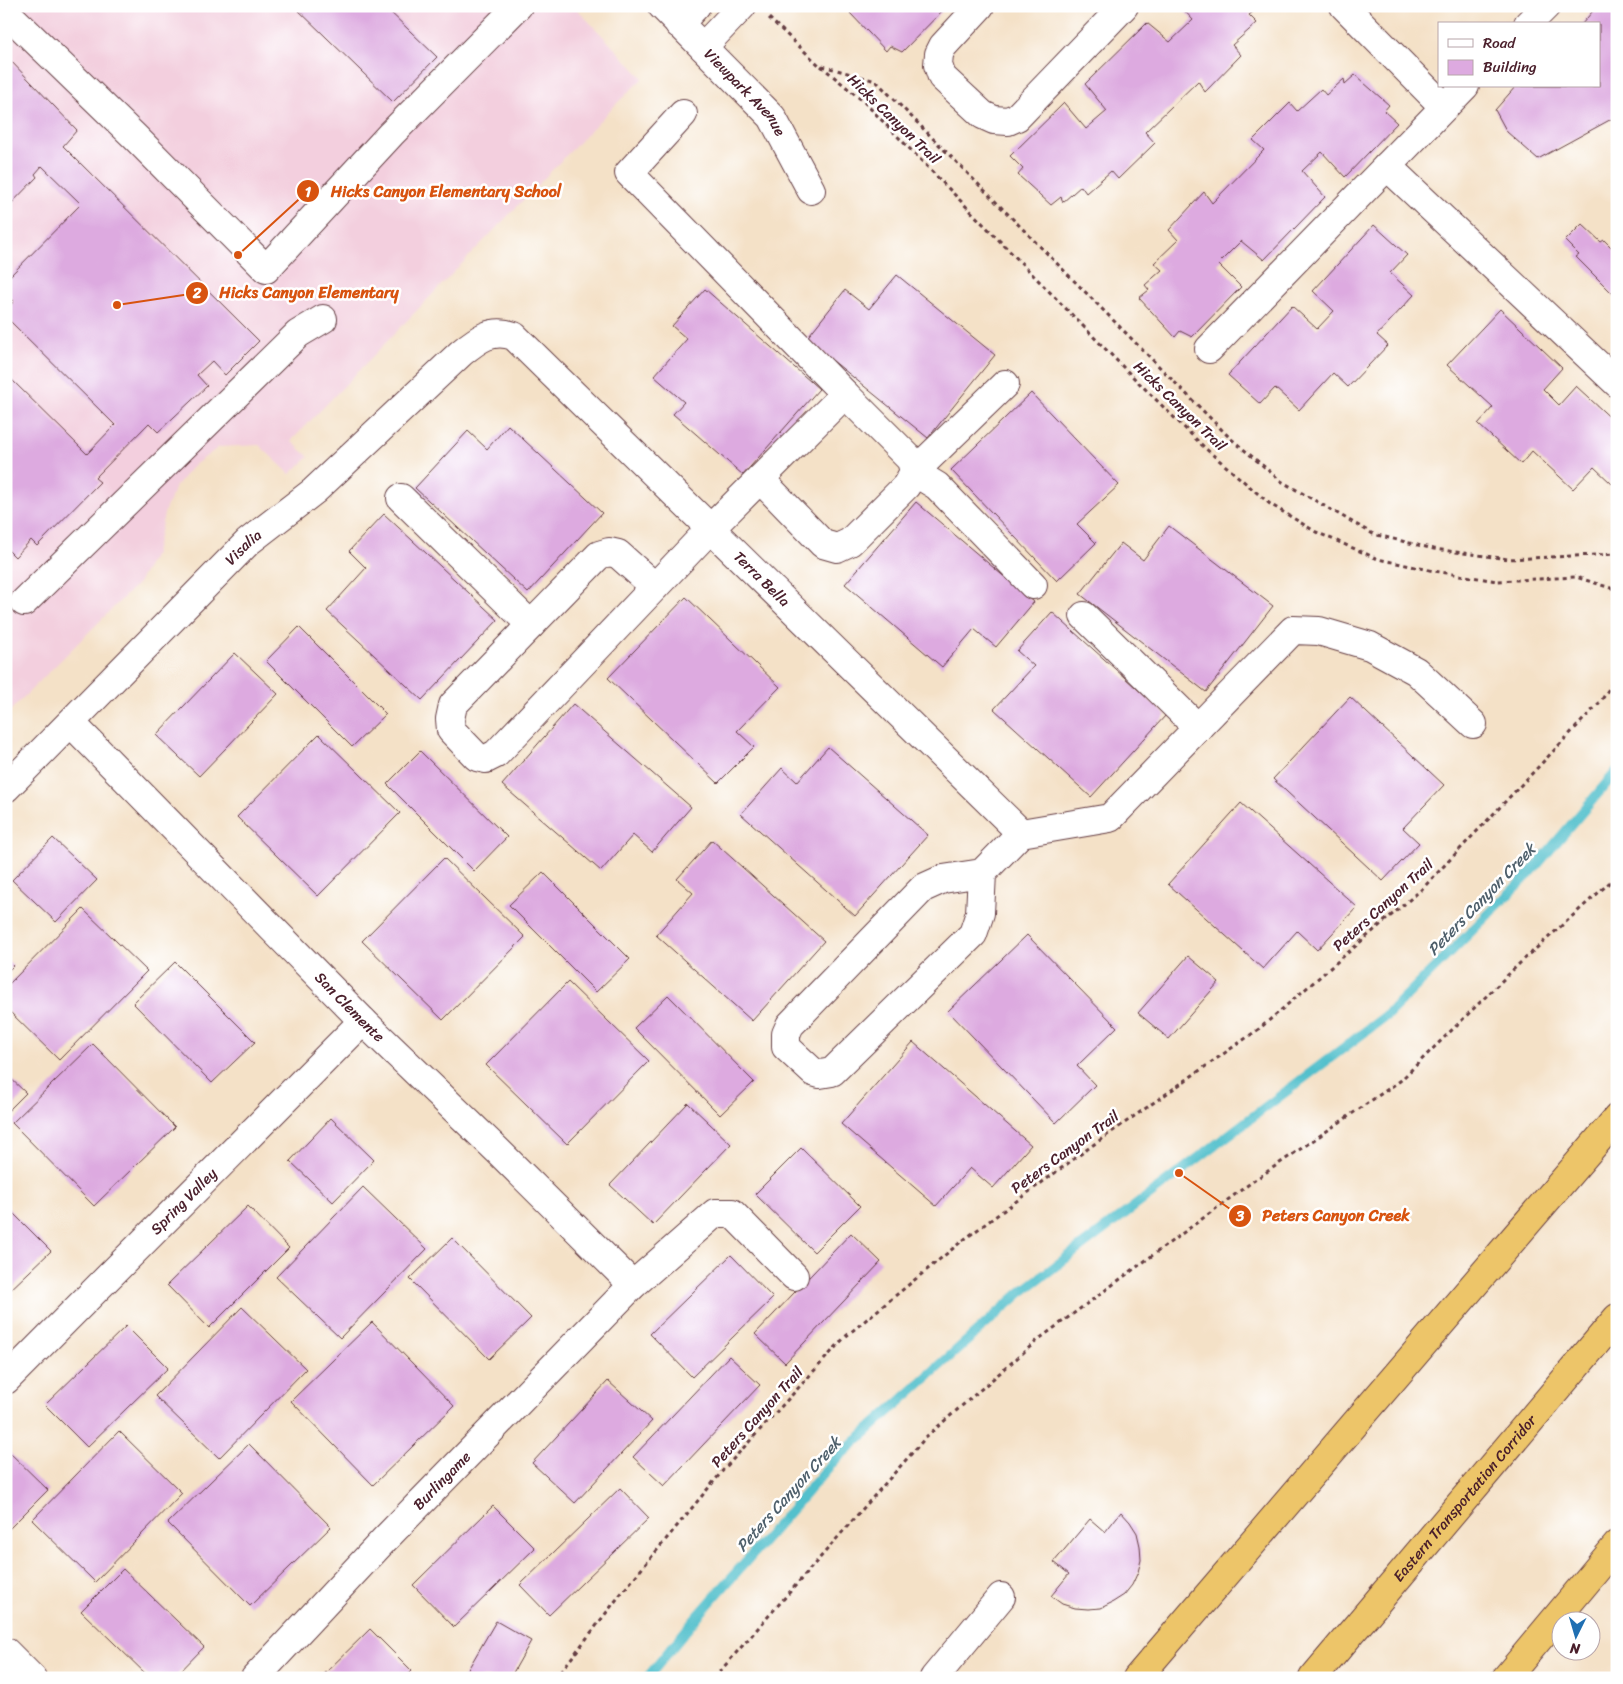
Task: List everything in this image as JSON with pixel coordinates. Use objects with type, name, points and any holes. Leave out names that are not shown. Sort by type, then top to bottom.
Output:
[{"type":"highway","points":[[1137,1678],[1617,1118]]},
{"type":"highway","name":"Eastern Transportation Corridor","points":[[1313,1678],[1617,1318]]},
{"type":"highway","points":[[1506,1678],[1617,1545]]},
{"type":"street","points":[[6,12],[123,125],[266,269],[391,134],[518,6]]},
{"type":"street","points":[[980,6],[943,46],[939,54],[938,65],[942,77],[983,115],[994,120],[1008,122],[1017,116],[1124,6]]},
{"type":"street","points":[[1344,6],[1444,107]]},
{"type":"street","points":[[1530,22],[1546,6]]},
{"type":"street","points":[[703,47],[753,10]]},
{"type":"street","name":"Viewpark Avenue","points":[[679,12],[703,47],[772,117],[812,190]]},
{"type":"street","points":[[1209,349],[1463,88]]},
{"type":"street","points":[[683,114],[629,173],[911,460],[914,472],[937,486],[1033,585]]},
{"type":"street","points":[[1387,166],[1617,383]]},
{"type":"street","points":[[24,602],[298,334],[323,319]]},
{"type":"street","name":"Terra Bella","points":[[499,332],[514,336],[1020,833]]},
{"type":"street","name":"Visalia","points":[[6,788],[248,542],[314,491],[461,353],[485,335],[499,332]]},
{"type":"street","points":[[760,479],[823,544],[837,548],[850,542],[906,486],[914,472],[1005,384]]},
{"type":"street","points":[[655,587],[618,554],[608,552],[599,555],[453,704],[450,719],[451,730],[477,757],[486,758],[496,754],[655,587],[711,528],[845,394]]},
{"type":"street","points":[[401,498],[531,625]]},
{"type":"street","points":[[1084,616],[1198,728]]},
{"type":"street","points":[[982,873],[980,913],[973,934],[832,1072],[820,1074],[812,1072],[786,1047],[786,1034],[790,1025],[923,888],[943,880],[982,873],[1020,833],[1110,818],[1292,630],[1319,630],[1370,646],[1416,670],[1473,724]]},
{"type":"street","name":"San Clemente","points":[[71,723],[363,1021],[633,1285]]},
{"type":"street","name":"Spring Valley","points":[[6,1380],[363,1021]]},
{"type":"street","name":"Burlingame","points":[[255,1678],[385,1539],[633,1285],[715,1213],[732,1213],[794,1276]]},
{"type":"street","points":[[934,1678],[1001,1597]]},
{"type":"street","points":[[6,1652],[32,1678]]},
{"type":"path","name":"Hicks Canyon Trail","points":[[753,10],[863,101],[1125,370],[1206,449],[1270,504],[1316,532],[1378,559],[1434,571],[1497,581],[1576,577],[1617,590]]},
{"type":"path","name":"Hicks Canyon Trail","points":[[819,65],[876,81],[1229,437],[1281,481],[1373,534],[1434,549],[1508,559],[1617,554]]},
{"type":"path","name":"Peters Canyon Trail","points":[[556,1678],[620,1595],[725,1468],[845,1337],[962,1241],[1093,1145],[1259,1030],[1422,889],[1601,701],[1617,676]]},
{"type":"path","points":[[714,1678],[927,1436],[1039,1339],[1252,1182],[1400,1081],[1520,963],[1617,876]]},
{"type":"shaded area","points":[[6,6],[574,6],[643,78],[291,441],[309,457],[290,474],[259,445],[219,447],[193,466],[176,486],[165,510],[155,553],[138,583],[6,715]]},
{"type":"building","points":[[294,6],[384,6],[437,57],[393,102]]},
{"type":"building","points":[[857,6],[947,6],[902,52],[890,46],[886,51],[850,13]]},
{"type":"building","points":[[1180,6],[1260,6],[1249,15],[1257,23],[1232,45],[1241,55],[1205,92],[1198,81],[1145,132],[1155,143],[1118,179],[1111,171],[1086,193],[1081,186],[1063,202],[1061,197],[1051,205],[1018,175],[1023,169],[1010,156],[1064,103],[1086,129],[1107,111],[1085,84],[1147,23],[1170,42],[1193,20]]},
{"type":"building","points":[[1597,6],[1617,6],[1617,116],[1538,159],[1507,132],[1495,110],[1514,88],[1600,88],[1600,22],[1584,22]]},
{"type":"building","points":[[8,58],[77,130],[63,146],[259,341],[225,375],[212,361],[197,375],[207,386],[158,432],[149,423],[95,478],[100,482],[37,546],[31,540],[15,557],[6,548],[6,374],[87,454],[115,425],[6,317],[6,310],[14,301],[6,293],[6,280],[81,204],[42,166],[35,174],[37,177],[6,209],[6,60]]},
{"type":"building","points":[[1355,75],[1389,105],[1384,111],[1397,123],[1345,177],[1322,152],[1302,171],[1325,197],[1264,260],[1241,241],[1218,264],[1241,287],[1192,337],[1180,331],[1175,337],[1139,298],[1149,290],[1145,285],[1162,270],[1154,263],[1178,240],[1169,230],[1204,192],[1212,203],[1264,150],[1253,140],[1290,103],[1297,111],[1321,89],[1326,95],[1344,79],[1345,84]]},
{"type":"building","points":[[1582,224],[1601,242],[1604,240],[1617,253],[1617,298],[1576,257],[1579,255],[1565,241]]},
{"type":"building","points":[[1374,225],[1407,255],[1390,273],[1414,295],[1377,335],[1388,345],[1348,387],[1333,373],[1299,410],[1275,388],[1260,404],[1228,375],[1292,306],[1317,329],[1334,311],[1313,291]]},
{"type":"building","points":[[897,275],[995,355],[928,438],[806,339],[845,290],[869,309]]},
{"type":"building","points":[[705,289],[819,389],[743,475],[673,414],[684,402],[654,376],[687,339],[672,326]]},
{"type":"building","points":[[1500,309],[1562,368],[1543,389],[1559,405],[1576,386],[1617,424],[1617,479],[1612,484],[1594,467],[1573,489],[1532,451],[1521,464],[1478,424],[1493,407],[1447,365]]},
{"type":"building","points":[[1031,393],[1119,485],[1077,524],[1096,543],[1057,581],[951,470]]},
{"type":"building","points":[[508,425],[602,513],[528,593],[415,488],[468,431],[487,449]]},
{"type":"building","points":[[916,502],[1034,602],[996,647],[974,629],[942,667],[845,584]]},
{"type":"building","points":[[384,514],[498,620],[422,700],[327,611],[366,568],[349,551]]},
{"type":"building","points":[[1169,526],[1273,606],[1206,692],[1080,594],[1121,543],[1143,560]]},
{"type":"building","points":[[686,597],[780,687],[737,731],[754,747],[718,783],[608,678]]},
{"type":"building","points":[[1052,612],[1166,715],[1091,797],[994,709],[1034,666],[1017,651]]},
{"type":"building","points":[[299,627],[386,714],[352,747],[266,661]]},
{"type":"building","points":[[235,653],[278,694],[199,776],[156,735]]},
{"type":"building","points":[[1350,697],[1444,785],[1403,828],[1419,843],[1383,881],[1273,779]]},
{"type":"building","points":[[573,704],[691,807],[652,852],[633,835],[601,871],[502,785]]},
{"type":"building","points":[[319,734],[400,813],[318,896],[237,817]]},
{"type":"building","points":[[828,747],[928,835],[855,916],[741,814],[782,768],[797,782]]},
{"type":"building","points":[[420,751],[507,837],[474,871],[387,784]]},
{"type":"building","points":[[1241,803],[1357,907],[1317,950],[1297,931],[1263,969],[1168,884]]},
{"type":"building","points":[[53,838],[97,880],[56,922],[12,880]]},
{"type":"building","points":[[712,840],[824,941],[752,1021],[656,935],[693,893],[677,879]]},
{"type":"building","points":[[444,858],[525,937],[443,1020],[362,941]]},
{"type":"building","points":[[543,872],[630,959],[596,992],[509,905]]},
{"type":"building","points":[[83,909],[147,971],[59,1060],[6,1008],[6,987]]},
{"type":"building","points":[[1027,935],[1117,1027],[1077,1066],[1095,1085],[1056,1123],[948,1011]]},
{"type":"building","points":[[1188,956],[1219,982],[1169,1039],[1138,1013]]},
{"type":"building","points":[[6,959],[13,966],[6,973]]},
{"type":"building","points":[[175,962],[255,1042],[212,1083],[133,1003]]},
{"type":"building","points":[[568,982],[649,1061],[567,1144],[486,1065]]},
{"type":"building","points":[[668,995],[754,1082],[720,1115],[634,1028]]},
{"type":"building","points":[[913,1042],[1031,1145],[993,1188],[970,1168],[936,1206],[841,1124]]},
{"type":"building","points":[[93,1044],[175,1127],[94,1206],[12,1123]]},
{"type":"building","points":[[6,1074],[26,1093],[6,1113]]},
{"type":"building","points":[[688,1103],[731,1144],[653,1225],[610,1185]]},
{"type":"building","points":[[331,1118],[374,1160],[333,1202],[290,1161]]},
{"type":"building","points":[[801,1148],[860,1206],[814,1252],[755,1194]]},
{"type":"building","points":[[363,1187],[427,1249],[340,1338],[276,1277]]},
{"type":"building","points":[[6,1206],[51,1251],[6,1294]]},
{"type":"building","points":[[248,1206],[289,1248],[209,1328],[167,1285]]},
{"type":"building","points":[[851,1233],[881,1262],[785,1363],[755,1334]]},
{"type":"building","points":[[452,1238],[531,1318],[489,1359],[410,1279]]},
{"type":"building","points":[[731,1255],[773,1298],[692,1377],[650,1334]]},
{"type":"building","points":[[242,1307],[306,1369],[219,1458],[155,1396]]},
{"type":"building","points":[[372,1322],[454,1406],[373,1485],[291,1401]]},
{"type":"building","points":[[126,1326],[168,1368],[87,1447],[45,1405]]},
{"type":"building","points":[[729,1356],[760,1385],[664,1486],[633,1457]]},
{"type":"building","points":[[608,1381],[652,1421],[575,1503],[532,1463]]},
{"type":"building","points":[[119,1431],[182,1493],[95,1582],[32,1520]]},
{"type":"building","points":[[249,1444],[331,1527],[250,1606],[168,1523]]},
{"type":"building","points":[[6,1449],[48,1490],[6,1532]]},
{"type":"building","points":[[620,1488],[649,1518],[549,1615],[520,1585]]},
{"type":"building","points":[[493,1506],[535,1548],[454,1627],[413,1585]]},
{"type":"building","points":[[1121,1512],[1137,1533],[1141,1560],[1132,1585],[1124,1595],[1101,1608],[1088,1609],[1062,1604],[1051,1596],[1069,1574],[1054,1562],[1090,1519],[1105,1532]]},
{"type":"building","points":[[123,1569],[204,1647],[174,1678],[150,1678],[81,1611]]},
{"type":"building","points":[[496,1621],[531,1641],[510,1678],[463,1678]]},
{"type":"building","points":[[370,1629],[412,1671],[405,1678],[320,1678]]},
{"type":"waterway","name":"Peters Canyon Creek","points":[[647,1678],[697,1617],[835,1460],[1020,1293],[1387,1015],[1531,872],[1617,771]]},
{"type":"place","name":"Hicks Canyon Elementary School","points":[[238,255]]},
{"type":"place","name":"Hicks Canyon Elementary","points":[[117,305]]},
{"type":"place","name":"Peters Canyon Creek","points":[[1179,1173]]}]
